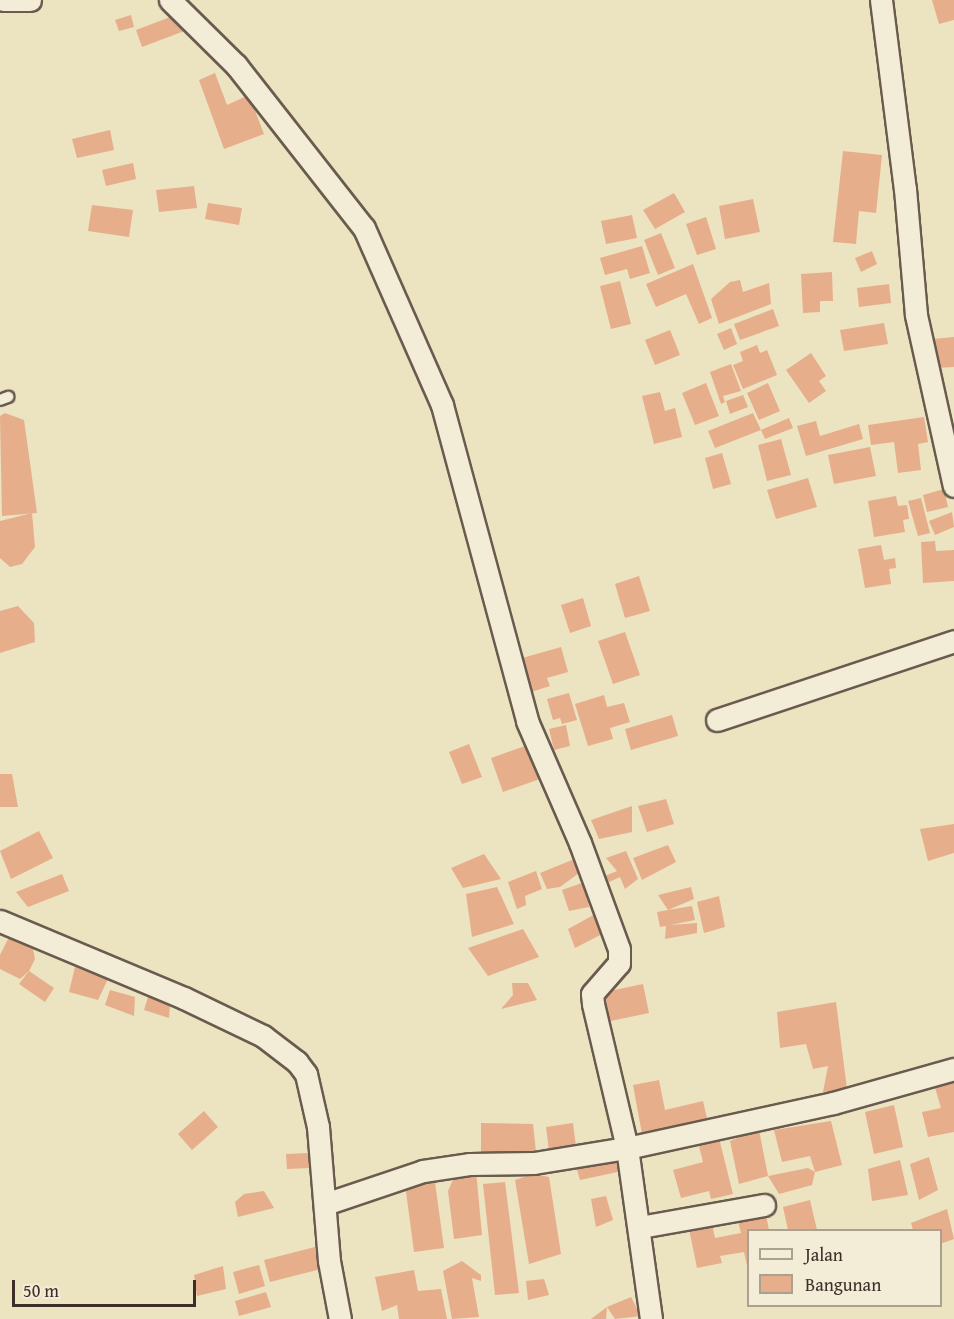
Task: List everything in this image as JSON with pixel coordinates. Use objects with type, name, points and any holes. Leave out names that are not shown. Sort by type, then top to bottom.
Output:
[{"type":"street","points":[[3,0],[30,0]]},
{"type":"street","points":[[170,0],[236,65],[364,228],[442,405],[527,721],[580,843],[619,949],[619,963],[592,994],[627,1148],[640,1227],[651,1319]]},
{"type":"street","points":[[881,0],[916,315],[954,486]]},
{"type":"street","points":[[717,720],[954,641]]},
{"type":"street","points":[[0,921],[194,1003],[263,1036],[297,1062],[311,1089],[325,1204],[329,1261],[340,1319]]},
{"type":"street","points":[[325,1204],[423,1171],[470,1164],[534,1163],[627,1148],[822,1105],[954,1069]]},
{"type":"street","points":[[640,1227],[764,1205]]},
{"type":"building","points":[[932,0],[954,0],[954,20],[939,24]]},
{"type":"building","points":[[181,13],[187,30],[142,47],[136,30]]},
{"type":"building","points":[[131,15],[134,27],[119,31],[115,20]]},
{"type":"building","points":[[215,73],[227,105],[249,95],[264,134],[224,149],[199,80]]},
{"type":"building","points":[[110,130],[114,150],[77,158],[72,139]]},
{"type":"building","points":[[843,151],[882,155],[876,213],[859,211],[856,244],[833,242]]},
{"type":"building","points":[[133,163],[136,179],[106,186],[102,170]]},
{"type":"building","points":[[194,186],[197,208],[159,212],[156,190]]},
{"type":"building","points":[[674,193],[685,212],[655,229],[643,210]]},
{"type":"building","points":[[753,199],[760,232],[725,239],[719,206]]},
{"type":"building","points":[[208,203],[242,208],[239,225],[205,219]]},
{"type":"building","points":[[92,205],[133,210],[129,237],[88,231]]},
{"type":"building","points":[[632,215],[637,238],[606,244],[601,221]]},
{"type":"building","points":[[706,217],[716,249],[697,255],[686,224]]},
{"type":"building","points":[[661,233],[675,268],[658,275],[644,240]]},
{"type":"building","points":[[642,246],[650,273],[630,279],[627,269],[605,275],[600,258]]},
{"type":"building","points":[[872,251],[877,264],[861,272],[855,258]]},
{"type":"building","points":[[693,264],[712,318],[699,324],[686,294],[656,307],[646,284]]},
{"type":"building","points":[[832,272],[833,301],[820,301],[820,312],[803,313],[801,274]]},
{"type":"building","points":[[740,280],[743,292],[769,283],[771,304],[719,324],[711,299],[730,282]]},
{"type":"building","points":[[620,281],[631,324],[611,329],[600,286]]},
{"type":"building","points":[[889,284],[891,303],[859,307],[857,288]]},
{"type":"building","points":[[773,309],[779,326],[740,340],[734,324]]},
{"type":"building","points":[[884,323],[888,344],[844,351],[840,330]]},
{"type":"building","points":[[731,328],[737,344],[724,350],[717,334]]},
{"type":"building","points":[[670,330],[680,355],[655,365],[645,340]]},
{"type":"building","points":[[954,337],[954,367],[935,368],[933,339]]},
{"type":"building","points":[[757,345],[760,353],[767,350],[777,375],[743,389],[733,365],[743,361],[740,352]]},
{"type":"building","points":[[811,353],[826,376],[819,381],[826,391],[809,403],[786,370]]},
{"type":"building","points":[[731,364],[741,391],[723,396],[725,402],[721,404],[710,372]]},
{"type":"building","points":[[706,383],[719,416],[695,425],[682,393]]},
{"type":"building","points":[[768,383],[780,411],[759,420],[747,393]]},
{"type":"building","points":[[660,392],[665,411],[675,408],[682,437],[654,444],[642,396]]},
{"type":"building","points":[[743,395],[748,407],[730,414],[726,401]]},
{"type":"building","points":[[5,413],[24,420],[37,513],[2,516],[0,416]]},
{"type":"building","points":[[753,413],[761,430],[715,448],[708,431]]},
{"type":"building","points":[[924,417],[928,442],[918,444],[921,470],[898,473],[894,442],[871,445],[868,425]]},
{"type":"building","points":[[789,418],[793,428],[765,439],[761,430]]},
{"type":"building","points":[[816,421],[820,436],[859,424],[863,439],[806,456],[797,426]]},
{"type":"building","points":[[781,439],[791,475],[767,481],[758,445]]},
{"type":"building","points":[[870,447],[876,476],[834,484],[828,455]]},
{"type":"building","points":[[722,453],[731,484],[713,489],[705,458]]},
{"type":"building","points":[[808,478],[817,507],[776,519],[767,490]]},
{"type":"building","points":[[944,489],[948,507],[927,512],[923,495]]},
{"type":"building","points":[[896,496],[898,506],[907,505],[909,519],[903,520],[905,532],[874,537],[868,501]]},
{"type":"building","points":[[921,498],[930,533],[918,536],[908,501]]},
{"type":"building","points":[[952,512],[954,527],[935,535],[929,521]]},
{"type":"building","points":[[32,513],[35,547],[22,564],[10,567],[0,558],[0,521]]},
{"type":"building","points":[[935,541],[936,551],[954,550],[954,581],[923,583],[921,542]]},
{"type":"building","points":[[881,545],[884,560],[895,558],[896,568],[889,569],[891,584],[865,588],[858,549]]},
{"type":"building","points":[[639,576],[650,611],[625,618],[615,584]]},
{"type":"building","points":[[583,598],[591,626],[570,633],[561,605]]},
{"type":"building","points":[[18,606],[34,623],[35,642],[0,653],[0,611]]},
{"type":"building","points":[[625,632],[640,675],[613,684],[598,641]]},
{"type":"building","points":[[561,647],[568,672],[547,678],[550,686],[528,693],[519,659]]},
{"type":"building","points":[[569,693],[577,720],[562,724],[560,718],[553,720],[547,699]]},
{"type":"building","points":[[604,695],[607,707],[624,703],[630,722],[610,728],[613,739],[588,746],[575,704]]},
{"type":"building","points":[[672,715],[678,736],[631,750],[625,729]]},
{"type":"building","points":[[566,725],[570,746],[554,750],[549,729]]},
{"type":"building","points":[[469,744],[482,777],[462,784],[449,752]]},
{"type":"building","points":[[528,745],[540,779],[503,792],[491,758]]},
{"type":"building","points":[[0,774],[12,774],[18,807],[0,807]]},
{"type":"building","points":[[666,799],[674,824],[647,832],[638,806]]},
{"type":"building","points":[[632,806],[632,832],[599,839],[591,820]]},
{"type":"building","points":[[954,824],[954,853],[928,861],[920,829]]},
{"type":"building","points":[[39,831],[53,858],[11,879],[0,851]]},
{"type":"building","points":[[668,845],[676,862],[642,880],[633,858]]},
{"type":"building","points":[[626,851],[638,879],[625,889],[620,877],[609,882],[605,876],[617,871],[606,858]]},
{"type":"building","points":[[484,854],[501,879],[463,888],[451,868]]},
{"type":"building","points":[[582,856],[583,870],[560,887],[547,889],[540,873]]},
{"type":"building","points":[[536,871],[542,889],[525,896],[526,905],[517,909],[508,882]]},
{"type":"building","points":[[62,874],[69,891],[28,907],[16,892]]},
{"type":"building","points":[[585,882],[589,907],[569,911],[562,890]]},
{"type":"building","points":[[497,887],[514,924],[472,937],[466,894]]},
{"type":"building","points":[[691,887],[694,899],[668,910],[658,895]]},
{"type":"building","points":[[719,896],[725,927],[704,933],[697,902]]},
{"type":"building","points":[[692,906],[695,920],[670,925],[697,923],[697,933],[665,939],[666,926],[660,927],[657,912]]},
{"type":"building","points":[[599,912],[610,930],[575,948],[568,929]]},
{"type":"building","points":[[523,929],[539,957],[488,976],[468,948]]},
{"type":"building","points":[[9,937],[33,949],[35,959],[29,971],[20,979],[0,969],[0,955]]},
{"type":"building","points":[[75,967],[108,979],[98,1000],[69,992]]},
{"type":"building","points":[[29,971],[54,988],[45,1002],[19,984]]},
{"type":"building","points":[[512,983],[528,983],[537,1000],[501,1009],[513,995]]},
{"type":"building","points":[[643,984],[649,1013],[606,1022],[600,993]]},
{"type":"building","points":[[110,990],[135,997],[134,1016],[105,1005]]},
{"type":"building","points":[[149,994],[170,1003],[169,1018],[144,1010]]},
{"type":"building","points":[[836,1002],[847,1089],[823,1092],[828,1066],[813,1069],[806,1044],[780,1048],[777,1012]]},
{"type":"building","points":[[659,1080],[665,1110],[703,1101],[707,1118],[642,1134],[633,1085]]},
{"type":"building","points":[[954,1081],[954,1132],[928,1137],[922,1112],[941,1108],[934,1084]]},
{"type":"building","points":[[894,1105],[903,1147],[874,1154],[865,1112]]},
{"type":"building","points":[[204,1111],[218,1127],[192,1150],[178,1134]]},
{"type":"building","points":[[831,1121],[842,1165],[815,1172],[810,1156],[782,1162],[774,1130]]},
{"type":"building","points":[[481,1123],[533,1124],[536,1152],[481,1154]]},
{"type":"building","points":[[573,1123],[576,1147],[549,1151],[546,1127]]},
{"type":"building","points":[[759,1130],[768,1176],[739,1184],[730,1141]]},
{"type":"building","points":[[698,1142],[720,1142],[733,1194],[711,1199],[709,1191],[681,1198],[673,1170],[703,1162]]},
{"type":"building","points":[[309,1153],[310,1168],[287,1169],[286,1154]]},
{"type":"building","points":[[624,1156],[627,1170],[580,1180],[576,1166]]},
{"type":"building","points":[[929,1157],[938,1190],[919,1200],[910,1164]]},
{"type":"building","points":[[900,1160],[908,1195],[872,1201],[868,1169]]},
{"type":"building","points":[[808,1168],[815,1172],[812,1185],[779,1194],[768,1176]]},
{"type":"building","points":[[476,1171],[482,1235],[454,1239],[448,1191],[456,1173]]},
{"type":"building","points":[[533,1174],[549,1177],[561,1254],[529,1264],[515,1180]]},
{"type":"building","points":[[434,1175],[444,1248],[414,1252],[405,1184]]},
{"type":"building","points":[[505,1182],[519,1293],[495,1295],[483,1184]]},
{"type":"building","points":[[264,1191],[274,1208],[238,1217],[235,1202],[244,1194]]},
{"type":"building","points":[[606,1196],[613,1220],[596,1227],[591,1199]]},
{"type":"building","points":[[810,1200],[817,1229],[788,1229],[783,1207]]},
{"type":"building","points":[[947,1209],[954,1239],[942,1243],[942,1229],[913,1229],[911,1223]]},
{"type":"building","points":[[766,1215],[769,1229],[747,1229],[747,1266],[744,1252],[720,1256],[722,1263],[697,1268],[689,1229],[712,1224],[715,1238],[741,1233],[738,1221]]},
{"type":"building","points":[[315,1247],[321,1269],[270,1282],[264,1260]]},
{"type":"building","points":[[462,1261],[481,1275],[481,1281],[472,1278],[479,1317],[452,1319],[443,1271]]},
{"type":"building","points":[[259,1265],[265,1286],[239,1294],[233,1272]]},
{"type":"building","points":[[223,1266],[226,1289],[197,1296],[194,1275]]},
{"type":"building","points":[[414,1270],[418,1291],[441,1289],[447,1319],[399,1319],[397,1305],[382,1311],[375,1277]]},
{"type":"building","points":[[544,1279],[549,1295],[528,1300],[526,1281]]},
{"type":"building","points":[[266,1292],[271,1307],[239,1316],[235,1301]]},
{"type":"building","points":[[631,1297],[641,1316],[615,1319],[607,1307]]},
{"type":"building","points":[[607,1307],[606,1319],[591,1319]]}]
